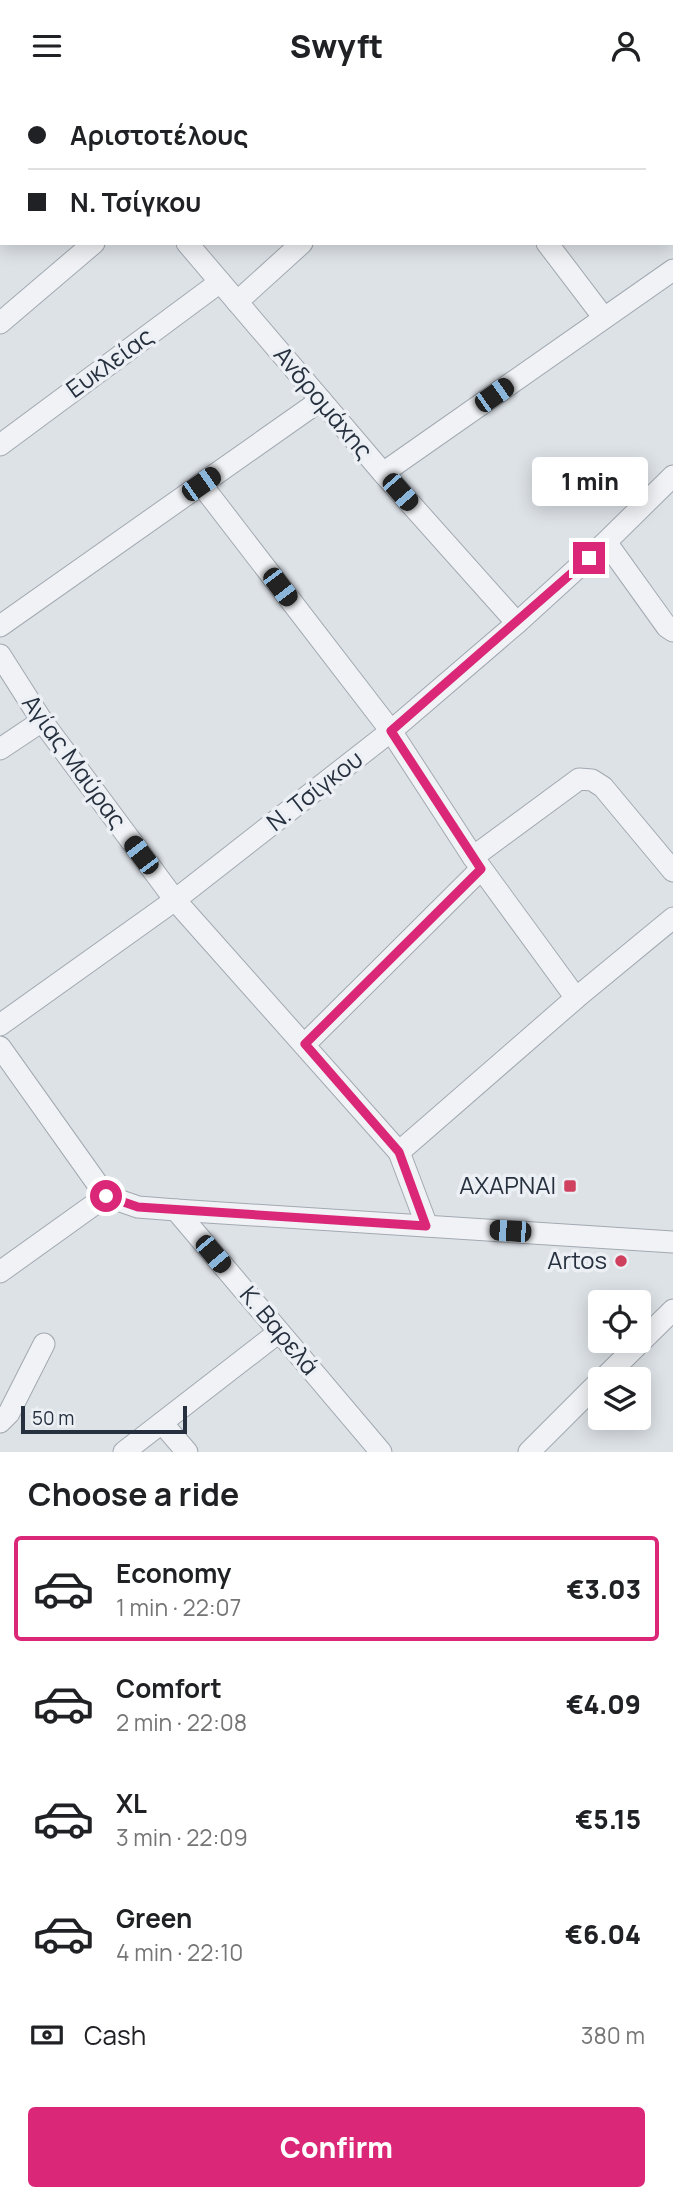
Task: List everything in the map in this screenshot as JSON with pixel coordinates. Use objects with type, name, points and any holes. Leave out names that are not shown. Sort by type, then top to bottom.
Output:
[{"type":"street","points":[[0,323],[92,245]]},
{"type":"street","name":"Ανδρομάχης","points":[[189,245],[383,473],[517,623]]},
{"type":"street","points":[[237,302],[300,245]]},
{"type":"street","points":[[549,245],[604,318]]},
{"type":"street","points":[[383,473],[673,270]]},
{"type":"street","name":"Ευκλείας","points":[[0,445],[220,282]]},
{"type":"street","points":[[0,626],[321,400]]},
{"type":"street","name":"Ν. Τσίγκου","points":[[0,1025],[175,900],[391,731],[517,623],[673,476]]},
{"type":"street","points":[[201,484],[391,731],[477,863],[576,998]]},
{"type":"street","points":[[606,542],[667,627],[673,631]]},
{"type":"street","name":"Αγίας Μαύρας","points":[[0,655],[42,721],[175,900],[399,1152]]},
{"type":"street","points":[[0,749],[42,721]]},
{"type":"street","points":[[305,1044],[477,863],[579,779],[592,780],[603,787],[673,871]]},
{"type":"street","points":[[426,1226],[399,1152],[576,998],[673,918]]},
{"type":"street","points":[[0,1047],[106,1196],[138,1207],[673,1242]]},
{"type":"street","points":[[0,1272],[106,1196]]},
{"type":"street","name":"Κ. Βαρελά","points":[[176,1210],[382,1452]]},
{"type":"street","points":[[614,1367],[673,1310]]},
{"type":"street","points":[[124,1452],[279,1332]]},
{"type":"street","points":[[0,1422],[9,1413],[44,1344]]},
{"type":"street","points":[[529,1452],[588,1393]]},
{"type":"street","points":[[162,1423],[187,1452]]},
{"type":"place","name":"ΑΧΑΡΝΑΙ","points":[[570,1186]]},
{"type":"place","name":"Artos","points":[[621,1261]]},
{"type":"route","points":[[106,1196],[138,1207],[426,1226],[399,1152],[305,1044],[481,869],[391,731],[589,558]]}]
